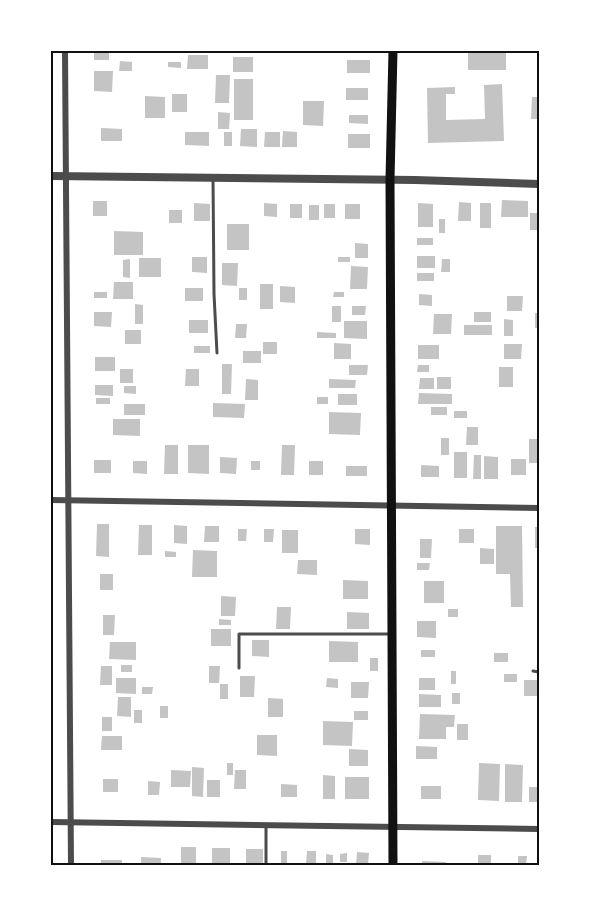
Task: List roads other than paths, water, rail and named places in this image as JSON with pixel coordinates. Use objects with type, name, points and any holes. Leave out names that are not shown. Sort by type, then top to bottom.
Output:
[{"type":"main road","points":[[393,51],[390,179],[393,865]]},
{"type":"street","points":[[65,51],[71,865]]},
{"type":"street","points":[[51,176],[390,179],[539,184]]},
{"type":"street","points":[[51,500],[539,508]]},
{"type":"street","points":[[51,822],[539,829]]},
{"type":"lane","points":[[213,178],[217,353]]},
{"type":"lane","points":[[239,668],[239,634],[392,634]]},
{"type":"lane","points":[[533,671],[539,672]]},
{"type":"lane","points":[[266,824],[266,865]]}]
